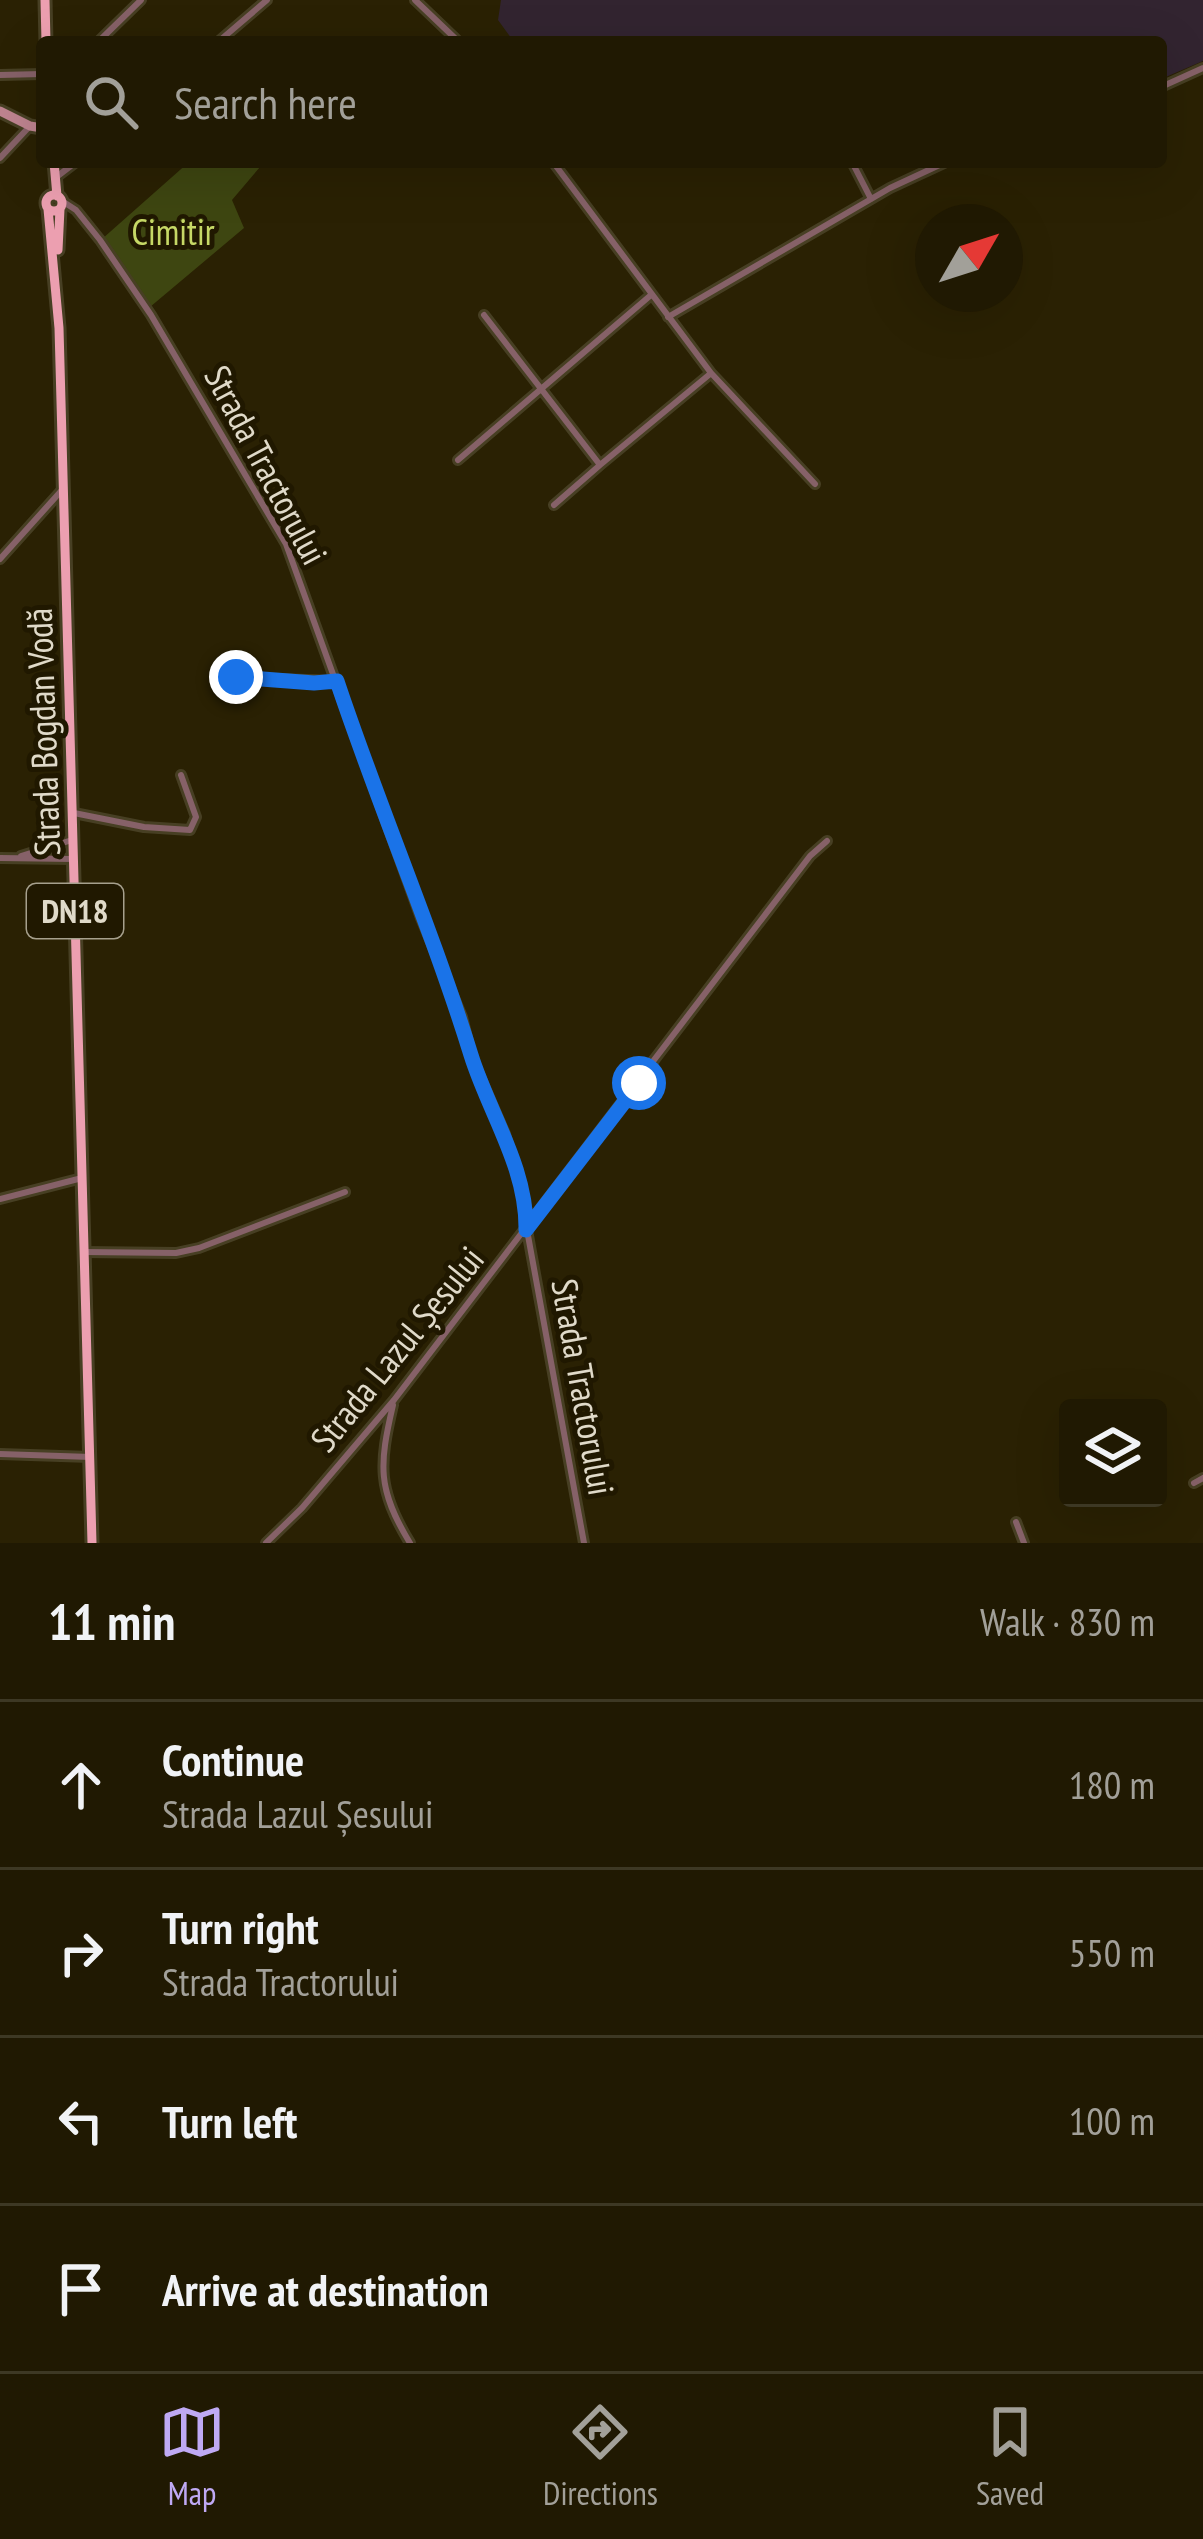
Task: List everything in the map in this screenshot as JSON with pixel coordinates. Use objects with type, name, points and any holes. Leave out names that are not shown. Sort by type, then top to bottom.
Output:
[{"type":"main road","points":[[45,0],[46,36]]},
{"type":"main road","name":"Strada Bogdan Vodă","points":[[54,168],[92,1543]]},
{"type":"street","points":[[104,36],[141,0]]},
{"type":"street","points":[[225,36],[266,0]]},
{"type":"street","points":[[416,0],[453,36]]},
{"type":"street","points":[[1167,84],[1203,68]]},
{"type":"street","points":[[0,76],[36,74]]},
{"type":"street","points":[[0,111],[36,127],[0,158]]},
{"type":"street","points":[[55,178],[68,168]]},
{"type":"street","points":[[557,168],[711,373],[815,484]]},
{"type":"street","points":[[855,168],[871,199]]},
{"type":"street","points":[[668,317],[871,199],[934,168]]},
{"type":"street","name":"Strada Tractorului","points":[[55,202],[76,210],[100,240],[151,315],[278,528],[462,1017],[472,1058],[505,1134],[527,1211],[526,1230],[584,1543]]},
{"type":"street","points":[[458,460],[651,295]]},
{"type":"street","points":[[484,315],[600,465]]},
{"type":"street","points":[[554,505],[711,373]]},
{"type":"street","points":[[0,559],[64,488]]},
{"type":"street","points":[[218,676],[337,681]]},
{"type":"street","points":[[71,813],[190,830],[196,818],[181,775]]},
{"type":"street","points":[[18,858],[72,840]]},
{"type":"street","name":"Strada Lazul Șesului","points":[[266,1543],[394,1400],[810,856],[827,841]]},
{"type":"street","points":[[0,859],[73,859]]},
{"type":"street","points":[[0,1199],[82,1178]]},
{"type":"street","points":[[84,1252],[176,1253],[199,1248],[345,1192]]},
{"type":"street","points":[[394,1400],[382,1446],[382,1476],[389,1507],[410,1543]]},
{"type":"street","points":[[0,1454],[91,1457]]},
{"type":"street","points":[[1194,1483],[1203,1478]]},
{"type":"street","points":[[1016,1522],[1024,1543]]},
{"type":"shaded area","points":[[501,0],[1203,0],[1203,61],[1167,76],[1167,36],[510,36],[498,20]]},
{"type":"green space","name":"Cimitir","points":[[182,168],[259,168],[232,200],[244,228],[150,307],[102,239]]},
{"type":"route","points":[[236,677],[337,681],[421,918],[462,1017],[472,1058],[505,1134],[527,1211],[526,1230],[639,1083]]}]
